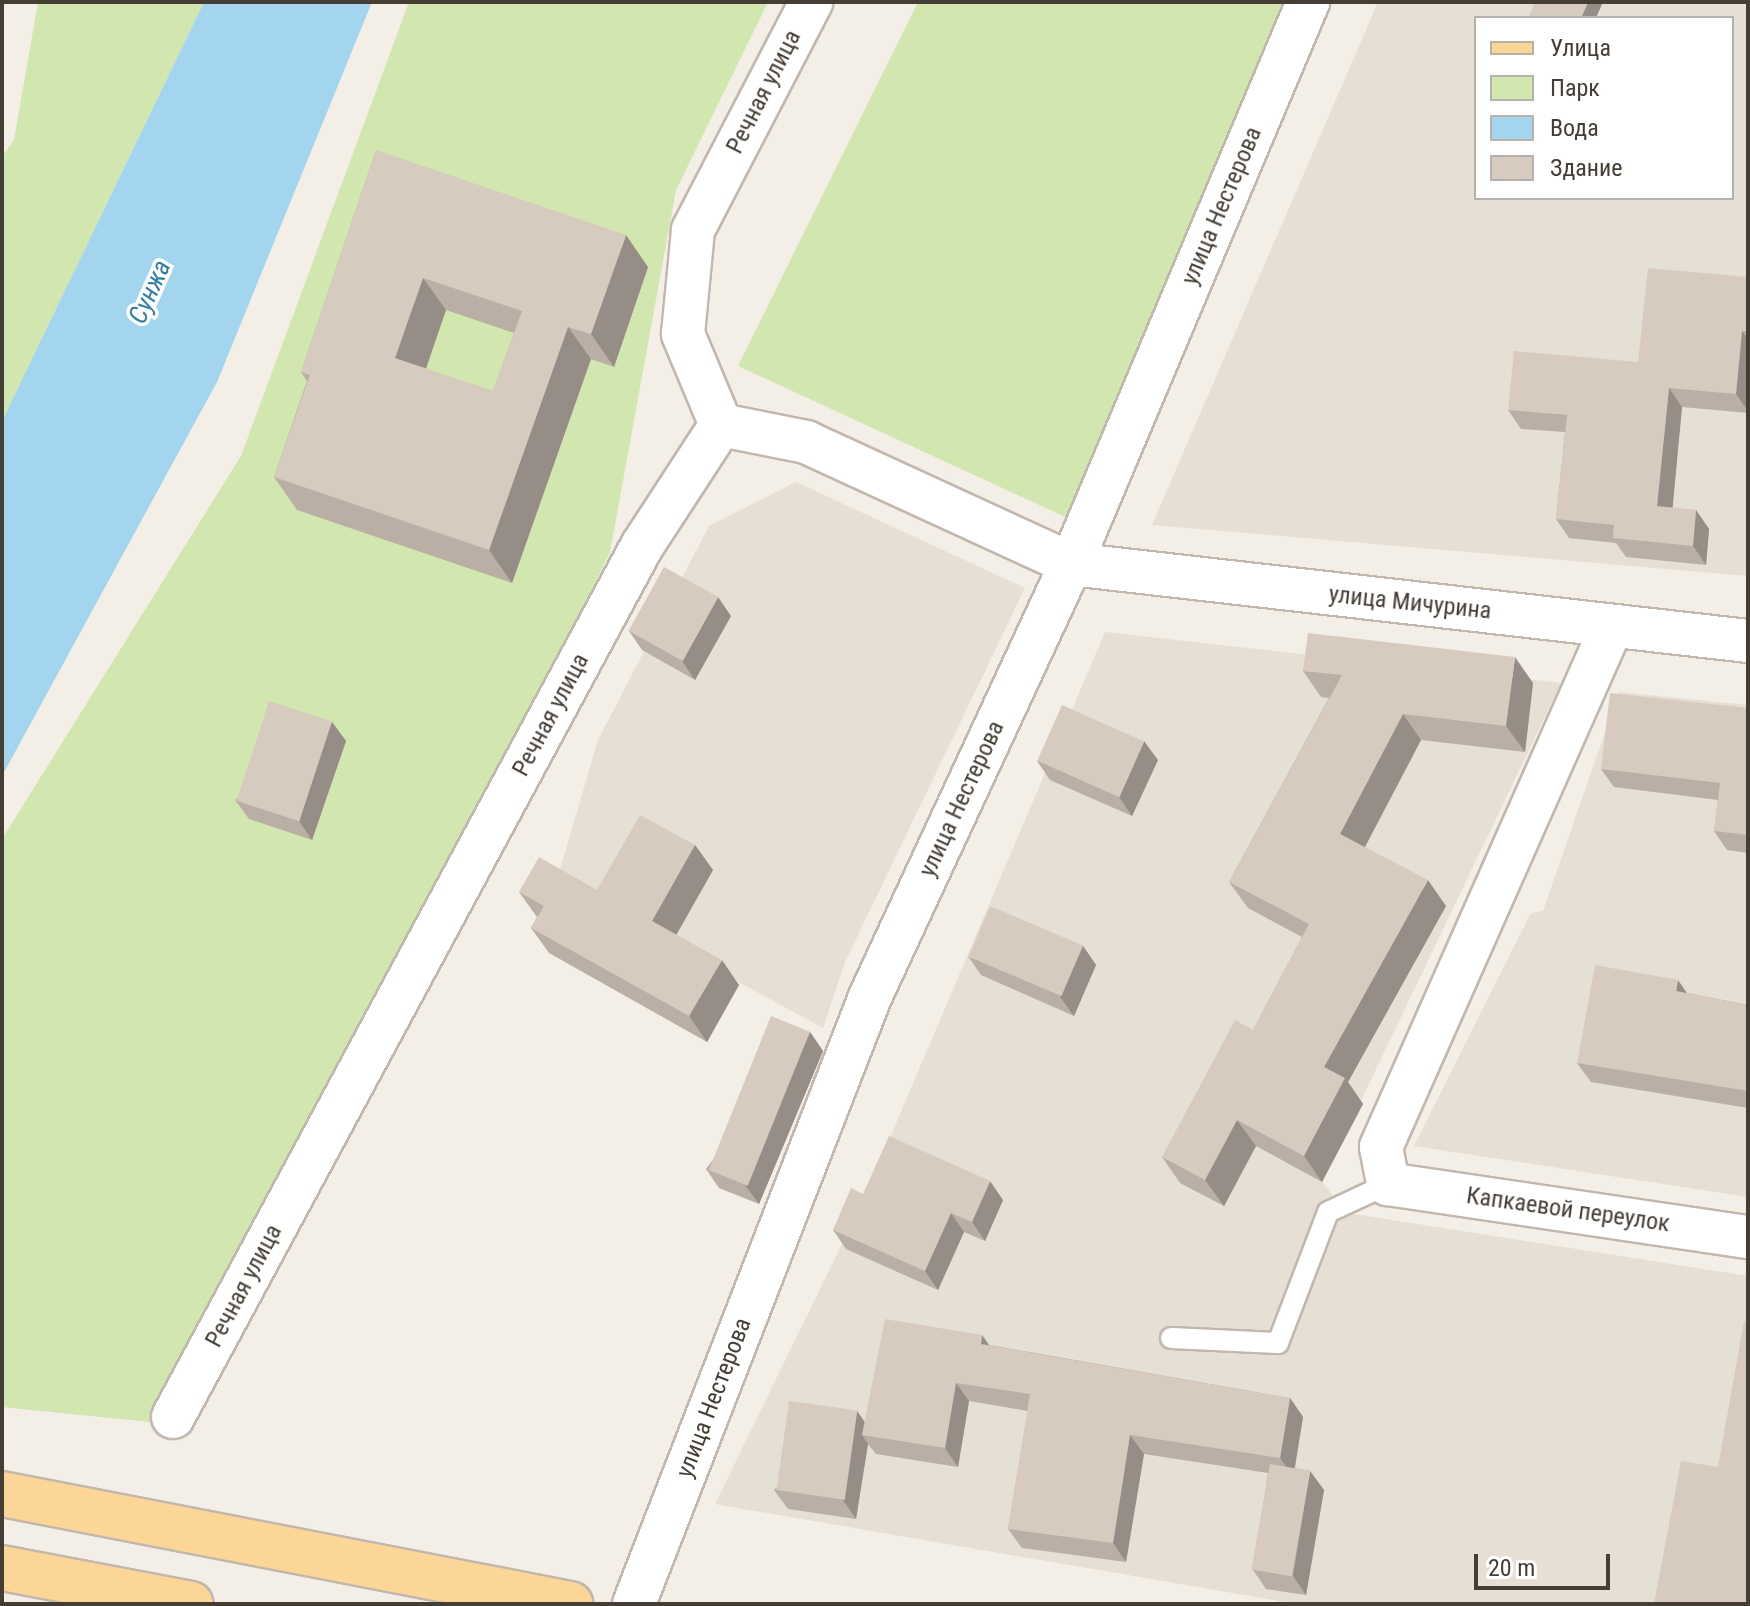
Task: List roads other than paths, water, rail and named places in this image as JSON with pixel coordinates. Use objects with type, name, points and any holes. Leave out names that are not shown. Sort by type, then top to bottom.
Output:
[{"type":"main road","points":[[2,1494],[570,1604]]},
{"type":"main road","points":[[2,1568],[191,1604]]},
{"type":"street","name":"Речная улица","points":[[173,1417],[642,546],[721,425],[683,334],[693,230],[811,2]]},
{"type":"street","name":"улица Нестерова","points":[[634,1604],[870,997],[1071,564],[1308,2]]},
{"type":"street","name":"улица Мичурина","points":[[721,425],[806,442],[1071,564],[1748,641]]},
{"type":"street","points":[[1388,1184],[1381,1147],[1612,626]]},
{"type":"street","name":"Капкаевой переулок","points":[[1388,1184],[1748,1237]]},
{"type":"lane","points":[[1171,1338],[1278,1343],[1328,1212],[1388,1184]]},
{"type":"water","name":"Сунжа","points":[[204,2],[372,2],[217,382],[2,776],[2,421]]}]
